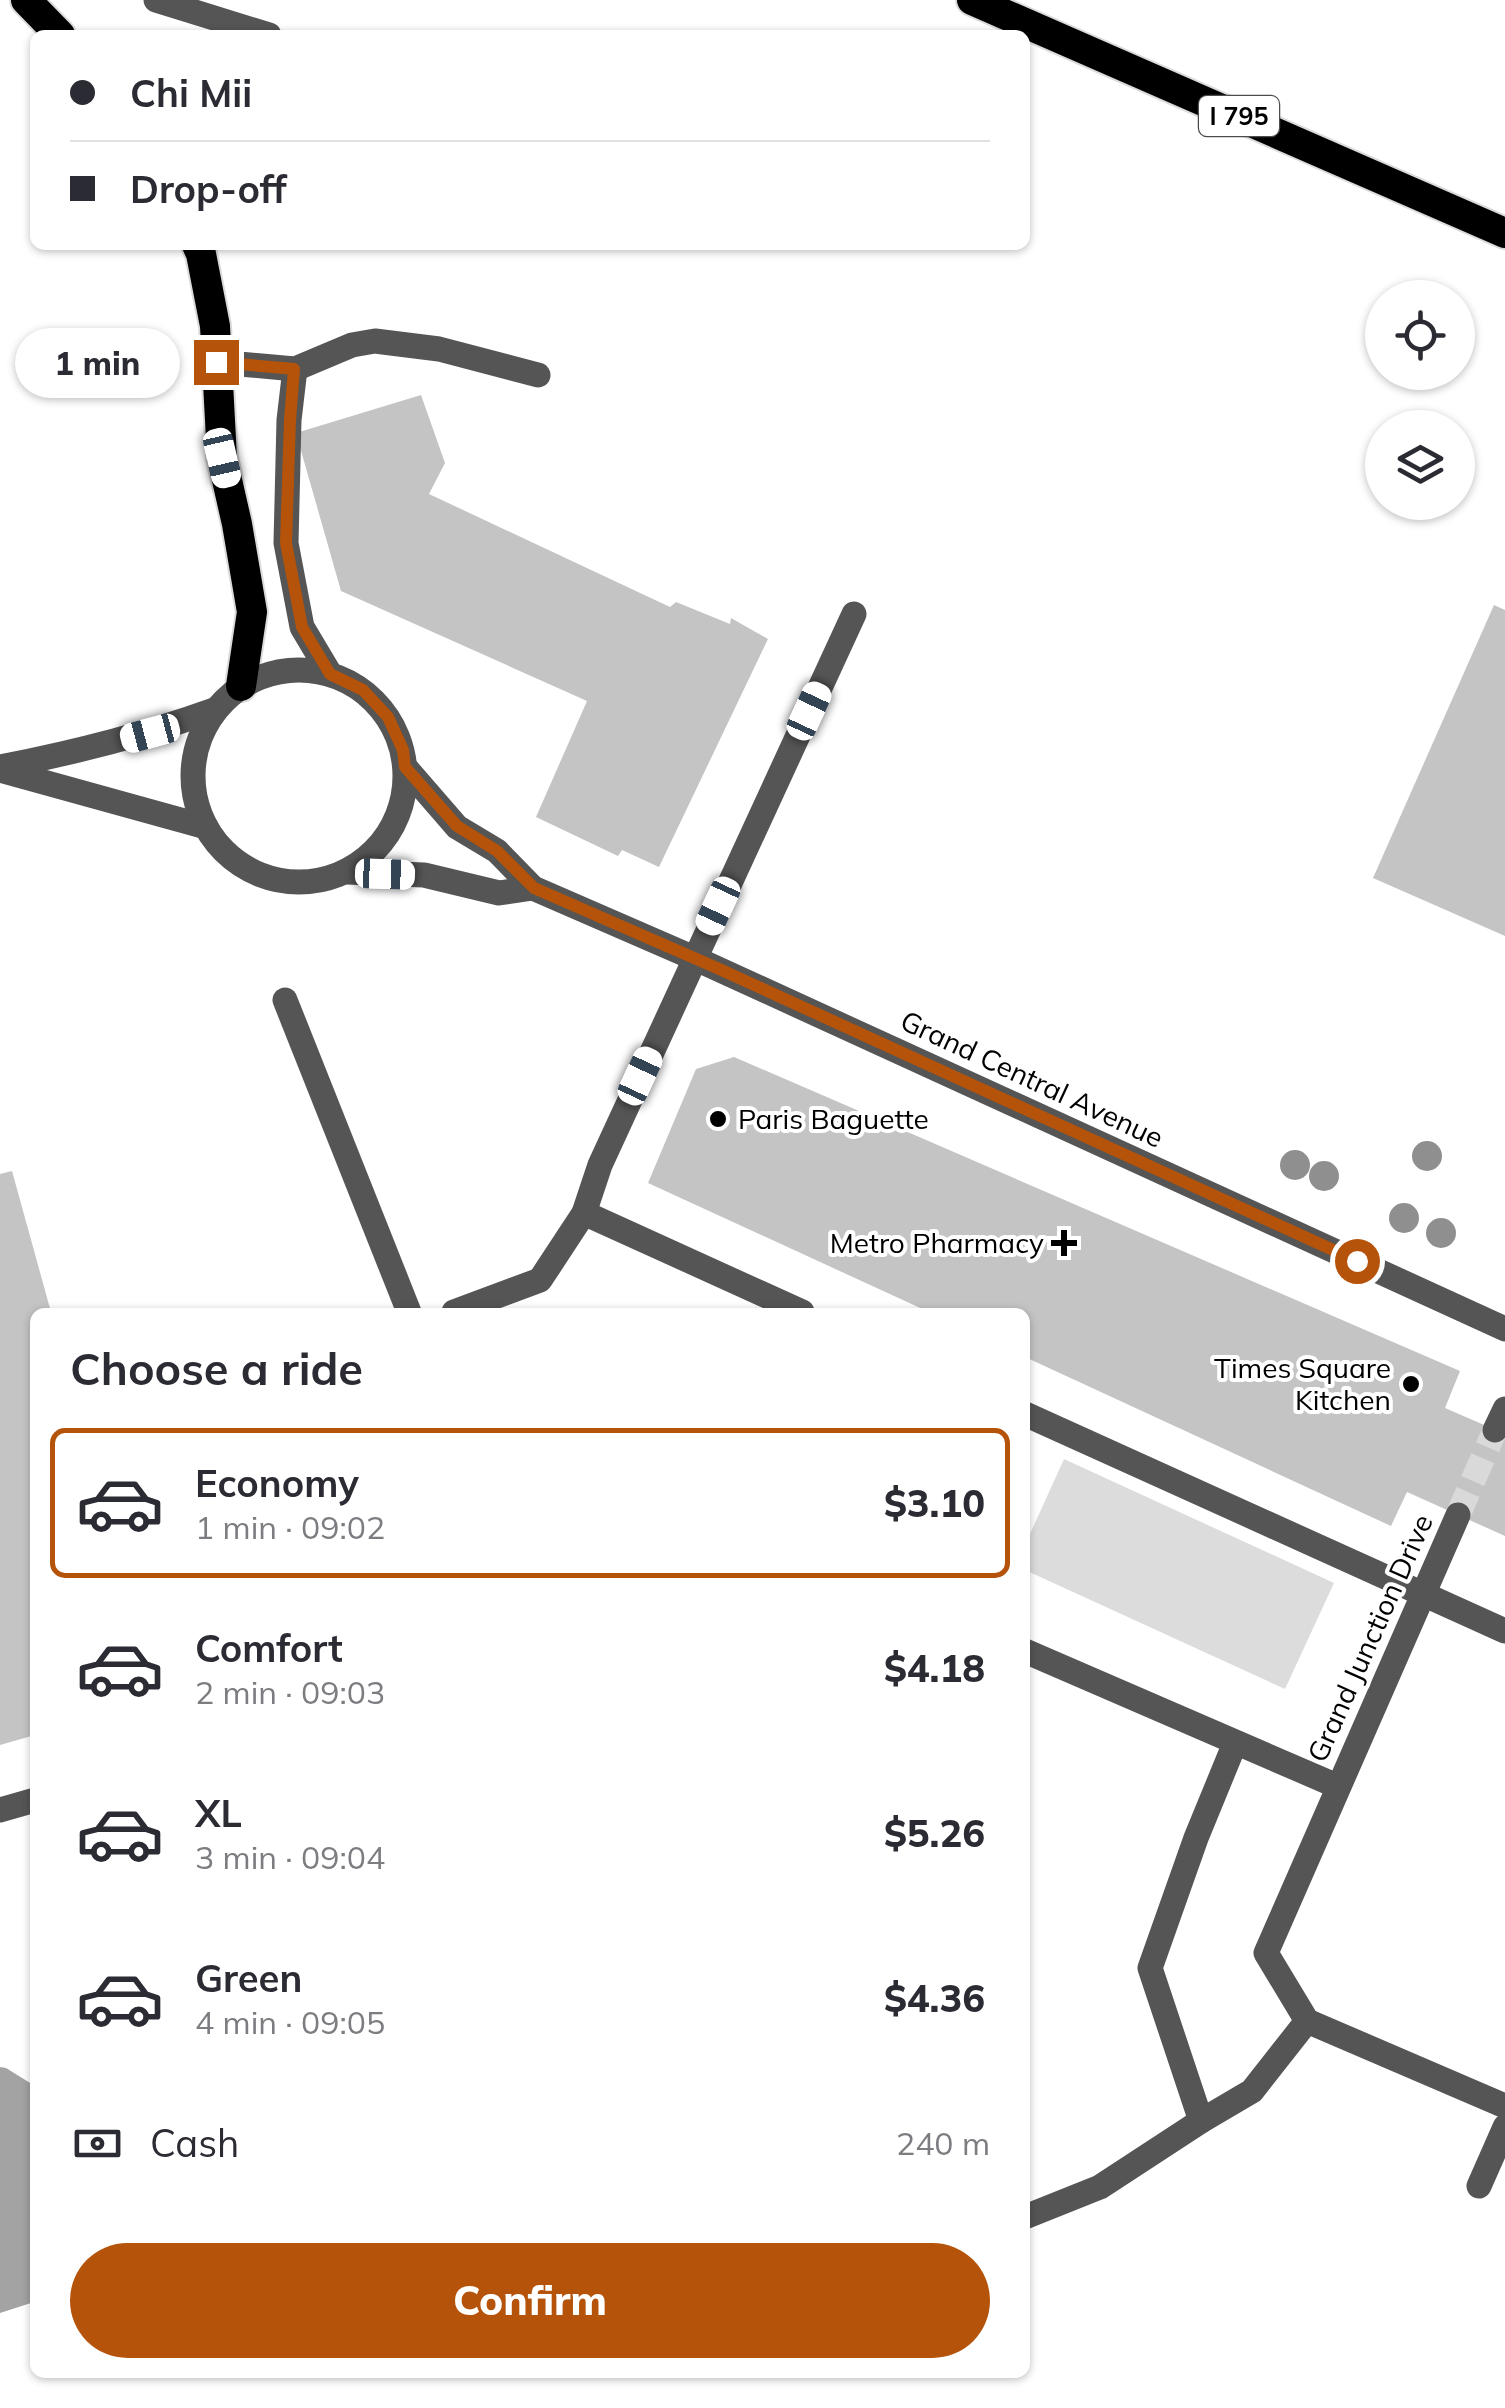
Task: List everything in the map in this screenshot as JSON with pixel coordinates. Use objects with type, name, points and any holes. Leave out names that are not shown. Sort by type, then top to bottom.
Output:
[{"type":"highway","points":[[26,0],[55,30]]},
{"type":"highway","name":"I 795","points":[[972,0],[1505,232]]},
{"type":"highway","points":[[199,250],[216,326],[222,458],[252,612],[241,686]]},
{"type":"street","points":[[156,0],[253,30]]},
{"type":"street","points":[[216,362],[294,369],[352,345],[375,341],[438,349],[538,375]]},
{"type":"street","points":[[294,369],[286,543],[302,627],[330,674]]},
{"type":"street","points":[[465,1308],[540,1280],[584,1213],[600,1165],[854,614]]},
{"type":"street","name":"Grand Central Avenue","points":[[300,669],[330,674],[363,690],[388,717],[403,750],[406,786],[396,822],[375,851],[346,872],[312,883],[276,881],[242,868],[216,843],[198,813],[191,777],[197,742],[214,710],[241,686],[269,673],[300,669]]},
{"type":"street","name":"Grand Central Avenue","points":[[0,769],[150,733],[214,710]]},
{"type":"street","name":"Grand Central Avenue","points":[[405,767],[457,826],[497,851],[534,888],[1505,1329]]},
{"type":"street","name":"Grand Central Avenue","points":[[0,769],[206,826]]},
{"type":"street","name":"Grand Central Avenue","points":[[346,872],[424,876],[499,893],[534,888]]},
{"type":"street","points":[[285,1000],[407,1308]]},
{"type":"street","points":[[584,1213],[793,1308]]},
{"type":"street","points":[[1030,1416],[1505,1631]]},
{"type":"street","name":"Grand Junction Drive","points":[[1307,2021],[1266,1953],[1458,1515]]},
{"type":"street","points":[[1030,1653],[1337,1786]]},
{"type":"street","points":[[1200,2121],[1150,1968],[1235,1742]]},
{"type":"street","points":[[0,1810],[30,1801]]},
{"type":"street","points":[[1030,2215],[1100,2188],[1252,2091],[1307,2021],[1505,2106]]},
{"type":"street","points":[[1479,2186],[1505,2128]]},
{"type":"shaded area","points":[[1064,1459],[1334,1583],[1285,1689],[1030,1572],[1030,1534]]},
{"type":"shaded area","points":[[0,2067],[30,2083],[30,2303],[0,2313]]},
{"type":"building","points":[[421,395],[445,463],[429,494],[670,607],[676,602],[730,624],[731,618],[768,639],[659,867],[622,850],[618,856],[536,817],[587,701],[341,591],[296,433]]},
{"type":"building","points":[[1494,605],[1505,610],[1505,936],[1373,878]]},
{"type":"building","points":[[734,1057],[1460,1371],[1445,1408],[1505,1434],[1505,1536],[1407,1492],[1391,1526],[1030,1359],[1030,1308],[920,1308],[648,1183],[696,1069]]},
{"type":"building","points":[[12,1171],[50,1308],[30,1308],[30,1736],[0,1745],[0,1174]]},
{"type":"tunnel","points":[[1458,1515],[1495,1430]]},
{"type":"place","name":"Paris Baguette","points":[[718,1119]]},
{"type":"place","name":"Metro Pharmacy","points":[[1064,1243]]},
{"type":"place","name":"Times Square Kitchen","points":[[1411,1384]]},
{"type":"route","points":[[216,362],[294,369],[286,543],[302,627],[330,674],[363,690],[388,717],[403,750],[405,767],[457,826],[497,851],[534,888],[1357,1261]]}]
